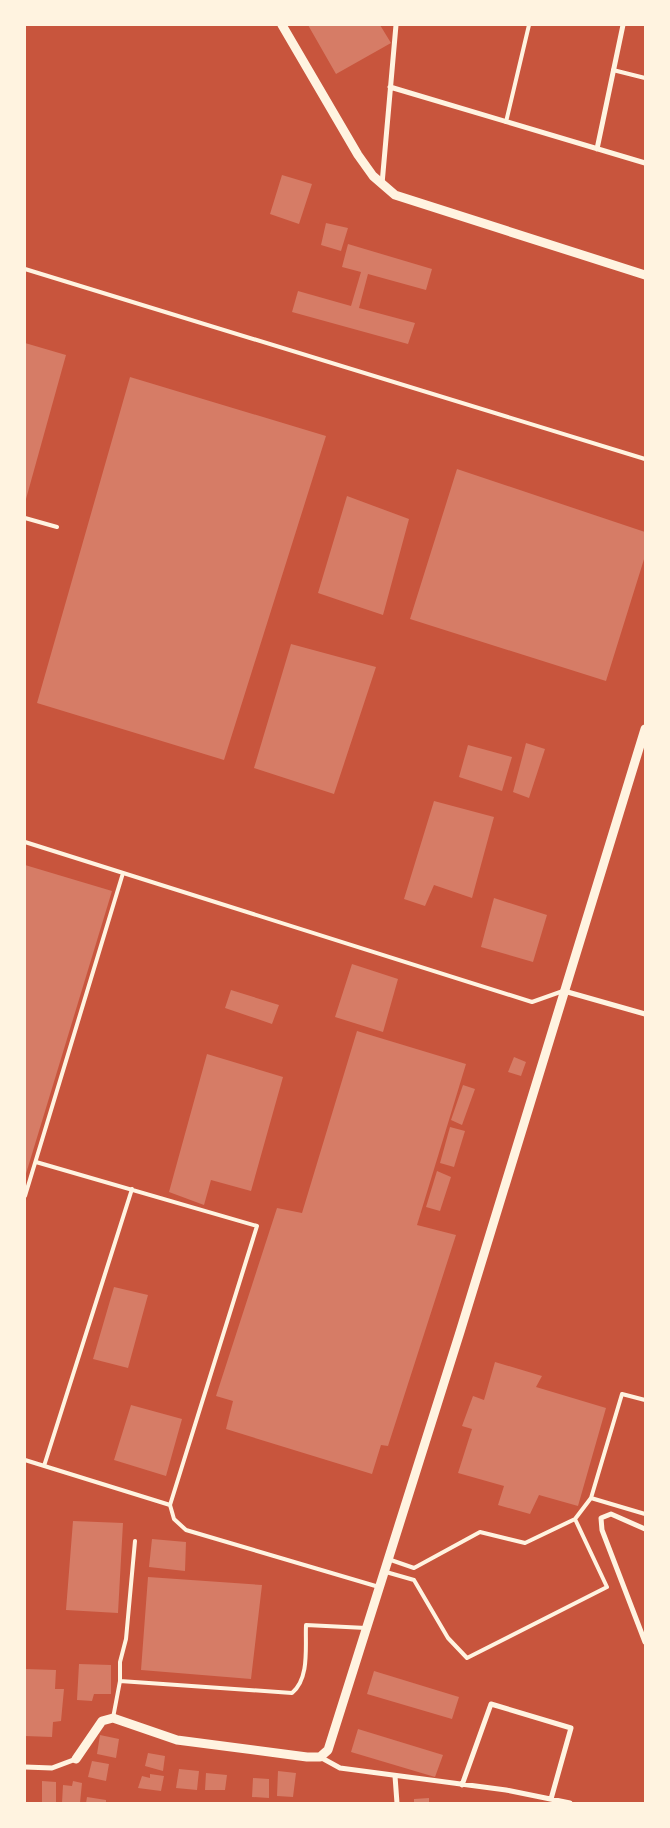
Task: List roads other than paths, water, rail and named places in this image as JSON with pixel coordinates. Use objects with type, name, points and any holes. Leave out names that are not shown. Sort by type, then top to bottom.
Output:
[{"type":"street","points":[[282,25],[358,155],[382,186],[394,195],[645,275]]},
{"type":"street","points":[[382,186],[396,25]]},
{"type":"street","points":[[597,149],[623,25]]},
{"type":"street","points":[[390,87],[645,163]]},
{"type":"street","points":[[320,1757],[328,1750],[336,1729],[645,729]]},
{"type":"street","points":[[563,991],[645,1014]]},
{"type":"street","points":[[645,1529],[611,1514],[601,1518],[602,1530],[645,1642]]},
{"type":"street","points":[[462,1785],[491,1704],[571,1728],[551,1799]]},
{"type":"street","points":[[25,1767],[52,1768],[76,1759],[102,1721],[113,1718],[178,1740],[320,1757],[340,1768],[462,1785],[570,1803]]},
{"type":"street","points":[[395,1776],[397,1803]]},
{"type":"lane","points":[[506,122],[529,25]]},
{"type":"lane","points":[[613,69],[645,78]]},
{"type":"lane","points":[[25,269],[645,459]]},
{"type":"lane","points":[[25,518],[57,527]]},
{"type":"lane","points":[[25,842],[532,1002],[563,991]]},
{"type":"lane","points":[[25,1196],[123,873]]},
{"type":"lane","points":[[36,1162],[256,1226],[170,1506],[174,1519],[186,1530],[379,1587]]},
{"type":"lane","points":[[44,1466],[132,1189]]},
{"type":"lane","points":[[388,1559],[414,1568],[480,1532],[525,1543],[575,1519],[590,1498],[622,1394],[645,1400]]},
{"type":"lane","points":[[25,1460],[170,1506]]},
{"type":"lane","points":[[590,1498],[645,1514]]},
{"type":"lane","points":[[384,1571],[414,1580],[448,1638],[467,1658],[607,1586],[575,1519]]},
{"type":"lane","points":[[113,1718],[120,1681],[120,1662],[126,1639],[135,1541]]},
{"type":"lane","points":[[120,1681],[292,1692],[300,1686],[304,1674],[306,1624],[367,1628]]}]
